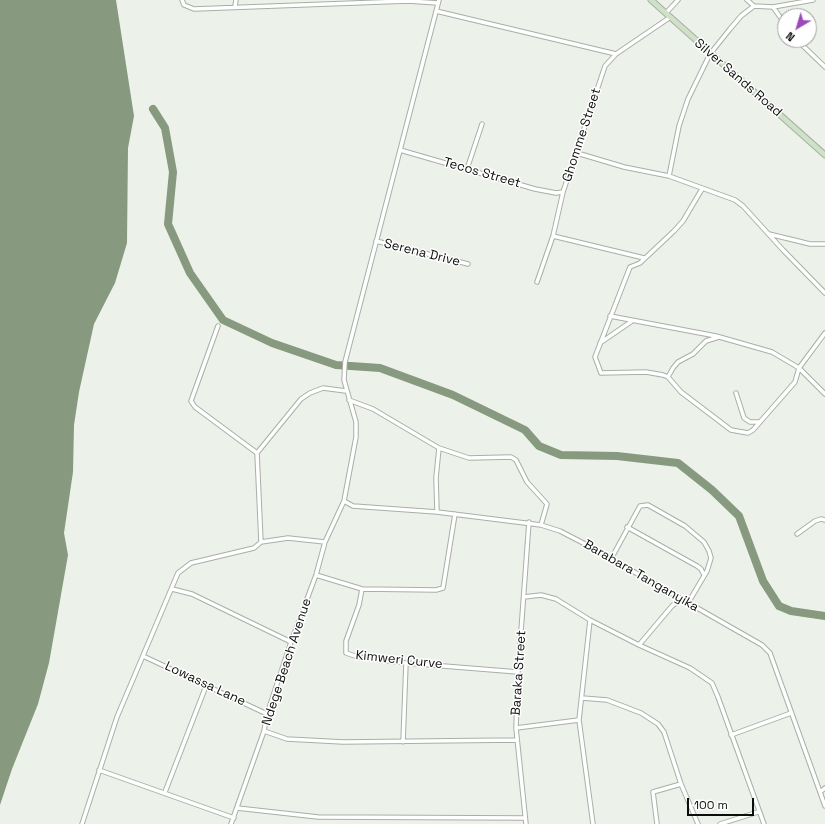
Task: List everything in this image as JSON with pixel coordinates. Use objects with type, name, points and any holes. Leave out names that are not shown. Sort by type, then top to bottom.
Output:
[{"type":"street","points":[[182,0],[184,5],[194,9],[346,1],[438,2]]},
{"type":"street","points":[[235,6],[236,0]]},
{"type":"street","name":"Silver Sands Road","points":[[651,0],[825,155]]},
{"type":"street","name":"Ghomme Street","points":[[537,282],[553,236],[563,192],[605,66],[616,54],[668,16],[678,0]]},
{"type":"street","points":[[747,0],[754,6],[774,7],[813,0]]},
{"type":"street","name":"Ndege Beach Avenue","points":[[231,824],[264,731],[267,714],[290,642],[316,575],[326,542],[344,501],[356,437],[355,416],[344,380],[345,362],[438,2]]},
{"type":"street","points":[[669,176],[679,126],[688,98],[710,54],[741,16],[754,6]]},
{"type":"street","points":[[774,7],[777,12]]},
{"type":"street","points":[[436,11],[616,54]]},
{"type":"street","points":[[805,48],[825,67]]},
{"type":"street","points":[[468,169],[482,124]]},
{"type":"street","name":"Tecos Street","points":[[400,150],[535,189],[556,193],[563,192]]},
{"type":"street","points":[[577,153],[624,167],[669,176],[739,202],[825,293]]},
{"type":"street","points":[[702,189],[683,221],[640,263],[630,267],[595,357],[601,373],[646,372],[668,377],[680,392],[731,430],[750,432],[794,382],[799,368],[825,333]]},
{"type":"street","points":[[768,234],[810,244],[825,244]]},
{"type":"street","points":[[553,236],[644,258]]},
{"type":"street","name":"Serena Drive","points":[[376,241],[468,264]]},
{"type":"street","points":[[610,316],[720,337],[772,352],[799,368],[825,394]]},
{"type":"street","points":[[600,343],[632,321]]},
{"type":"street","points":[[218,326],[203,363],[191,401],[195,407],[257,453]]},
{"type":"street","points":[[668,377],[678,362],[693,354],[706,341],[720,337]]},
{"type":"street","points":[[262,542],[257,453],[301,399],[310,392],[323,388],[346,390]]},
{"type":"street","points":[[736,393],[744,418],[750,422],[760,422]]},
{"type":"street","points":[[349,400],[373,409],[439,448],[469,458],[511,457],[516,460],[526,482],[547,504],[541,525]]},
{"type":"street","points":[[437,512],[436,478],[439,448]]},
{"type":"street","name":"Barabara Tanganyika","points":[[344,501],[354,506],[437,512],[529,522],[560,531],[766,648],[825,806]]},
{"type":"street","points":[[611,559],[638,508],[643,505],[648,505],[685,526],[704,542],[710,551],[710,563],[688,604]]},
{"type":"street","points":[[316,575],[362,589],[436,590],[443,588],[455,514]]},
{"type":"street","points":[[798,534],[815,520],[825,520]]},
{"type":"street","name":"Baraka Street","points":[[526,824],[516,740],[516,728],[525,555],[529,522]]},
{"type":"street","points":[[627,528],[697,566],[701,569],[704,575]]},
{"type":"street","points":[[82,824],[117,717],[178,573],[191,562],[254,548],[262,542],[288,538],[326,542]]},
{"type":"street","points":[[172,589],[192,594],[290,642]]},
{"type":"street","name":"Kimweri Curve","points":[[362,589],[359,605],[346,641],[346,653],[358,657],[406,663],[518,672]]},
{"type":"street","points":[[524,597],[549,596],[590,620],[638,645],[690,668],[712,683],[758,812],[764,824]]},
{"type":"street","points":[[638,645],[672,606],[681,599]]},
{"type":"street","points":[[590,620],[579,720],[593,824]]},
{"type":"street","name":"Lowassa Lane","points":[[143,656],[267,714]]},
{"type":"street","points":[[403,742],[406,663]]},
{"type":"street","points":[[165,792],[206,686]]},
{"type":"street","points":[[582,698],[607,700],[652,718],[664,732],[681,784],[698,824]]},
{"type":"street","points":[[731,735],[791,713]]},
{"type":"street","points":[[516,728],[579,720]]},
{"type":"street","points":[[264,731],[282,738],[300,740],[403,742],[516,740]]},
{"type":"street","points":[[99,770],[165,792],[234,818]]},
{"type":"street","points":[[657,824],[653,792],[681,784]]},
{"type":"street","points":[[820,792],[825,788]]},
{"type":"street","points":[[237,808],[318,817],[525,818]]},
{"type":"street","points":[[720,824],[758,812]]},
{"type":"shaded area","points":[[0,0],[116,0],[134,116],[128,148],[127,243],[115,283],[94,324],[79,392],[74,425],[73,472],[64,533],[68,555],[49,663],[38,704],[12,769],[0,805]]},
{"type":"waterway","points":[[153,109],[165,128],[173,172],[168,224],[190,273],[223,320],[272,343],[336,365],[380,368],[453,395],[525,430],[539,446],[561,455],[617,456],[678,463],[712,490],[739,516],[763,581],[779,606],[791,611],[825,616]]}]
